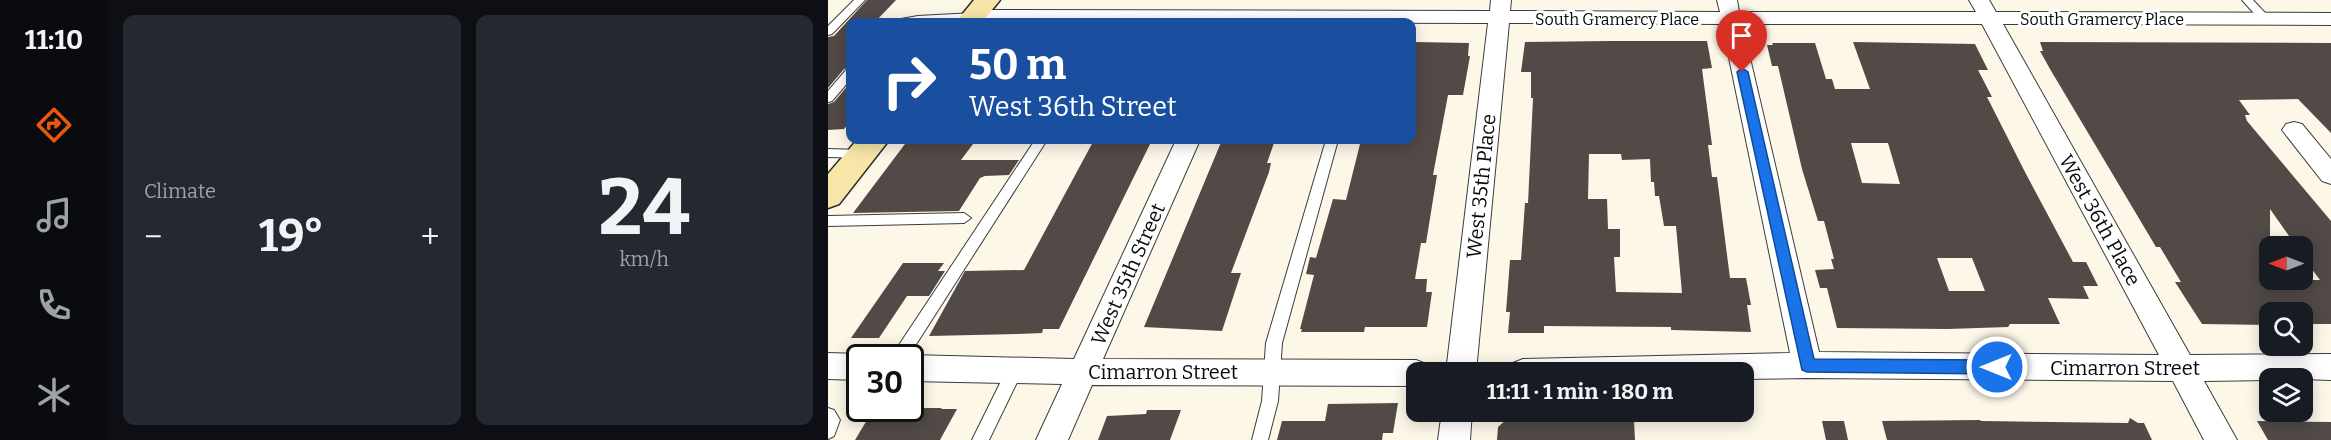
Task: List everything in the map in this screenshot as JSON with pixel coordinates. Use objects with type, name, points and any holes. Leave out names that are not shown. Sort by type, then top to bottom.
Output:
[{"type":"main road","points":[[828,196],[868,147]]},
{"type":"street","name":"South Gramercy Place","points":[[977,13],[1245,14],[1500,9],[1983,9],[2265,19],[2331,19]]},
{"type":"street","name":"West 35th Place","points":[[1462,362],[1500,9]]},
{"type":"street","name":"West 36th Place","points":[[1983,9],[2221,440]]},
{"type":"street","points":[[1729,10],[1807,366]]},
{"type":"street","points":[[2294,130],[2331,175]]},
{"type":"street","name":"West 35th Street","points":[[1052,440],[1186,144]]},
{"type":"street","points":[[828,367],[846,367]]},
{"type":"street","name":"Cimarron Street","points":[[1754,367],[2331,367]]},
{"type":"street","name":"Cimarron Street","points":[[924,368],[1084,372],[1406,373]]},
{"type":"street","points":[[1454,440],[1456,422]]},
{"type":"lane","points":[[828,32],[860,0]]},
{"type":"lane","points":[[2247,0],[2265,19]]},
{"type":"lane","points":[[928,18],[977,13]]},
{"type":"lane","points":[[828,98],[846,78]]},
{"type":"lane","points":[[908,344],[1038,144]]},
{"type":"lane","points":[[1260,440],[1270,401],[1274,343],[1331,144]]},
{"type":"lane","points":[[828,153],[868,147]]},
{"type":"lane","points":[[828,221],[964,218]]},
{"type":"lane","points":[[980,440],[1015,370]]},
{"type":"lane","points":[[828,415],[832,420],[828,431]]},
{"type":"building","points":[[867,0],[896,0],[879,18],[850,18]]},
{"type":"building","points":[[846,23],[846,69],[828,88],[828,37],[834,36]]},
{"type":"building","points":[[1707,41],[1712,68],[1702,69],[1712,145],[1708,145],[1712,177],[1717,177],[1730,278],[1746,278],[1751,305],[1747,305],[1751,332],[1671,330],[1671,327],[1544,326],[1544,333],[1508,333],[1510,312],[1506,312],[1510,260],[1521,260],[1525,203],[1528,203],[1533,98],[1531,98],[1531,72],[1521,72],[1525,42]],"holes":[[[1589,154],[1621,154],[1622,160],[1650,159],[1651,182],[1654,182],[1655,196],[1659,196],[1664,226],[1676,226],[1682,293],[1616,292],[1614,257],[1620,257],[1620,229],[1608,229],[1607,199],[1588,199]]]},
{"type":"building","points":[[1416,42],[1469,43],[1468,56],[1470,56],[1463,95],[1448,95],[1433,175],[1437,175],[1426,243],[1421,243],[1415,279],[1427,279],[1426,292],[1432,292],[1427,327],[1365,327],[1364,332],[1301,332],[1314,275],[1306,274],[1310,257],[1316,258],[1333,199],[1346,200],[1360,144],[1416,144]]},
{"type":"building","points":[[1853,42],[1975,44],[1988,70],[1978,70],[1992,97],[1987,97],[2026,174],[2073,262],[2086,262],[2098,286],[2083,286],[2089,299],[2048,298],[2060,324],[2010,324],[2008,327],[1948,329],[1837,328],[1827,288],[1820,288],[1815,270],[1834,269],[1831,259],[1834,259],[1824,221],[1818,221],[1802,169],[1778,66],[1772,66],[1767,45],[1815,43],[1826,79],[1832,79],[1835,89],[1870,89]],"holes":[[[1851,143],[1888,143],[1900,184],[1862,183]],[[1937,258],[1972,258],[1985,291],[1949,291]]]},
{"type":"building","points":[[2040,42],[2331,43],[2331,133],[2298,99],[2239,100],[2250,115],[2245,115],[2247,121],[2331,221],[2331,324],[2313,324],[2313,302],[2259,302],[2259,325],[2202,324],[2175,282],[2181,282],[2160,247],[2156,247],[2040,51],[2043,51]]},
{"type":"building","points":[[846,88],[846,127],[844,129],[828,130],[828,104],[834,102]]},
{"type":"building","points":[[905,144],[973,144],[961,160],[1019,160],[1009,175],[980,178],[959,211],[853,213]]},
{"type":"building","points":[[1092,144],[1150,144],[1059,329],[1043,329],[1042,333],[929,336],[965,271],[1024,270]]},
{"type":"building","points":[[1220,144],[1274,144],[1267,163],[1271,163],[1269,172],[1231,273],[1241,273],[1222,331],[1144,327]]},
{"type":"building","points":[[903,263],[944,263],[938,271],[945,271],[929,296],[907,296],[879,338],[851,338]]},
{"type":"building","points":[[1398,403],[1393,433],[1383,433],[1382,440],[1277,440],[1282,421],[1325,421],[1328,404]]},
{"type":"building","points":[[924,408],[957,409],[940,440],[855,440],[866,422],[924,422]]},
{"type":"building","points":[[1147,410],[1181,410],[1170,440],[1098,440],[1107,416],[1146,414]]},
{"type":"building","points":[[2130,418],[2138,423],[2144,423],[2152,440],[1887,440],[1882,421],[2128,423]]},
{"type":"building","points":[[1822,421],[1844,421],[1848,440],[1826,440]]},
{"type":"building","points":[[2257,421],[2331,422],[2331,440],[2268,440]]},
{"type":"building","points":[[1504,422],[1634,422],[1635,440],[1497,440],[1498,427]]},
{"type":"route","points":[[1742,72],[1807,366],[1997,367]]}]
